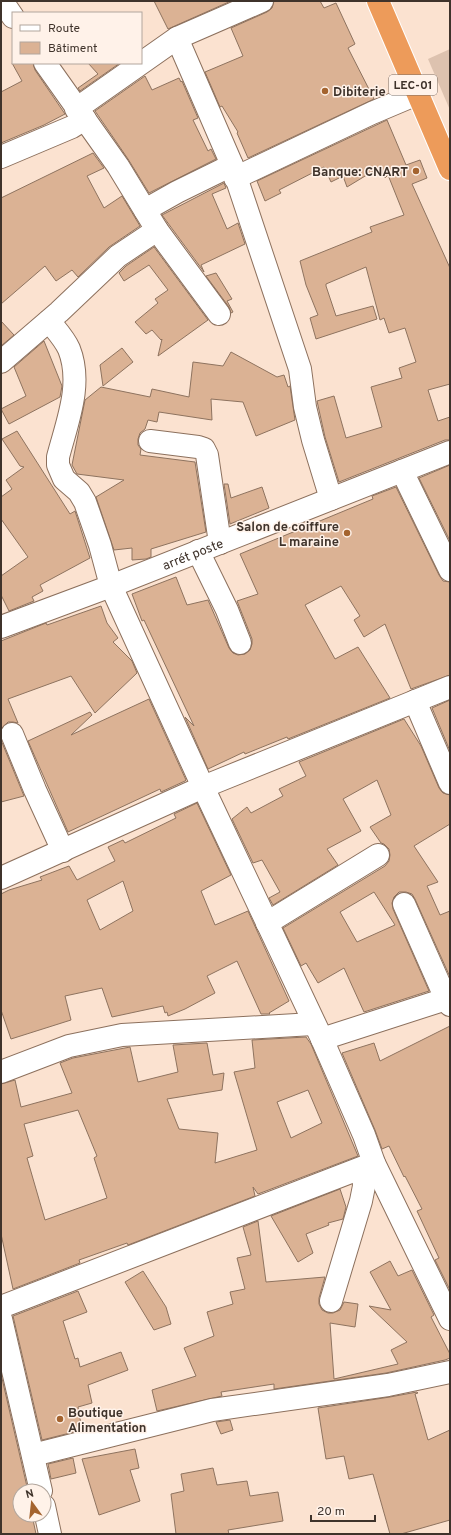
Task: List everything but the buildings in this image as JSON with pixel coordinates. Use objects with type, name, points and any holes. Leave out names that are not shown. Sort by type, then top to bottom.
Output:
[{"type":"highway","name":"LEC-01","points":[[378,1],[450,169]]},
{"type":"street","points":[[2,1],[12,16]]},
{"type":"street","points":[[1,157],[72,127],[81,114],[177,38],[262,1]]},
{"type":"street","points":[[177,38],[234,172],[300,369],[305,407],[313,440],[331,499]]},
{"type":"street","points":[[46,64],[118,166],[157,230],[219,314]]},
{"type":"street","points":[[145,210],[177,192],[234,172],[417,94]]},
{"type":"street","points":[[1,362],[49,321],[118,256],[157,230]]},
{"type":"street","points":[[49,321],[68,348],[75,376],[74,396],[58,457],[58,465],[64,479],[79,492],[85,502],[100,545],[111,586],[203,788],[318,1032],[364,1135],[369,1166],[450,1319]]},
{"type":"street","points":[[150,441],[204,449],[207,455],[220,543]]},
{"type":"street","name":"arrét poste","points":[[5,619],[111,586],[450,452]]},
{"type":"street","points":[[402,471],[450,570]]},
{"type":"street","points":[[198,552],[227,610],[240,643]]},
{"type":"street","points":[[1,878],[203,788],[450,687]]},
{"type":"street","points":[[415,701],[450,783]]},
{"type":"street","points":[[12,734],[35,790],[63,851]]},
{"type":"street","points":[[267,923],[378,855]]},
{"type":"street","points":[[1,1072],[69,1046],[122,1034],[318,1032],[448,1002],[404,904]]},
{"type":"street","points":[[331,1301],[361,1200],[369,1166]]},
{"type":"street","points":[[1,1307],[369,1166]]},
{"type":"street","points":[[1,1319],[39,1483]]},
{"type":"street","points":[[33,1455],[212,1410],[374,1387],[450,1372]]},
{"type":"street","points":[[48,1523],[50,1534]]},
{"type":"shaded area","points":[[450,49],[450,110],[428,59]]},
{"type":"place","name":"Dibiterie","points":[[325,91]]},
{"type":"place","name":"Banque: CNART","points":[[416,171]]},
{"type":"place","name":"Salon de coiffure L maraine","points":[[347,533]]},
{"type":"place","name":"Boutique Alimentation","points":[[60,1419]]}]
